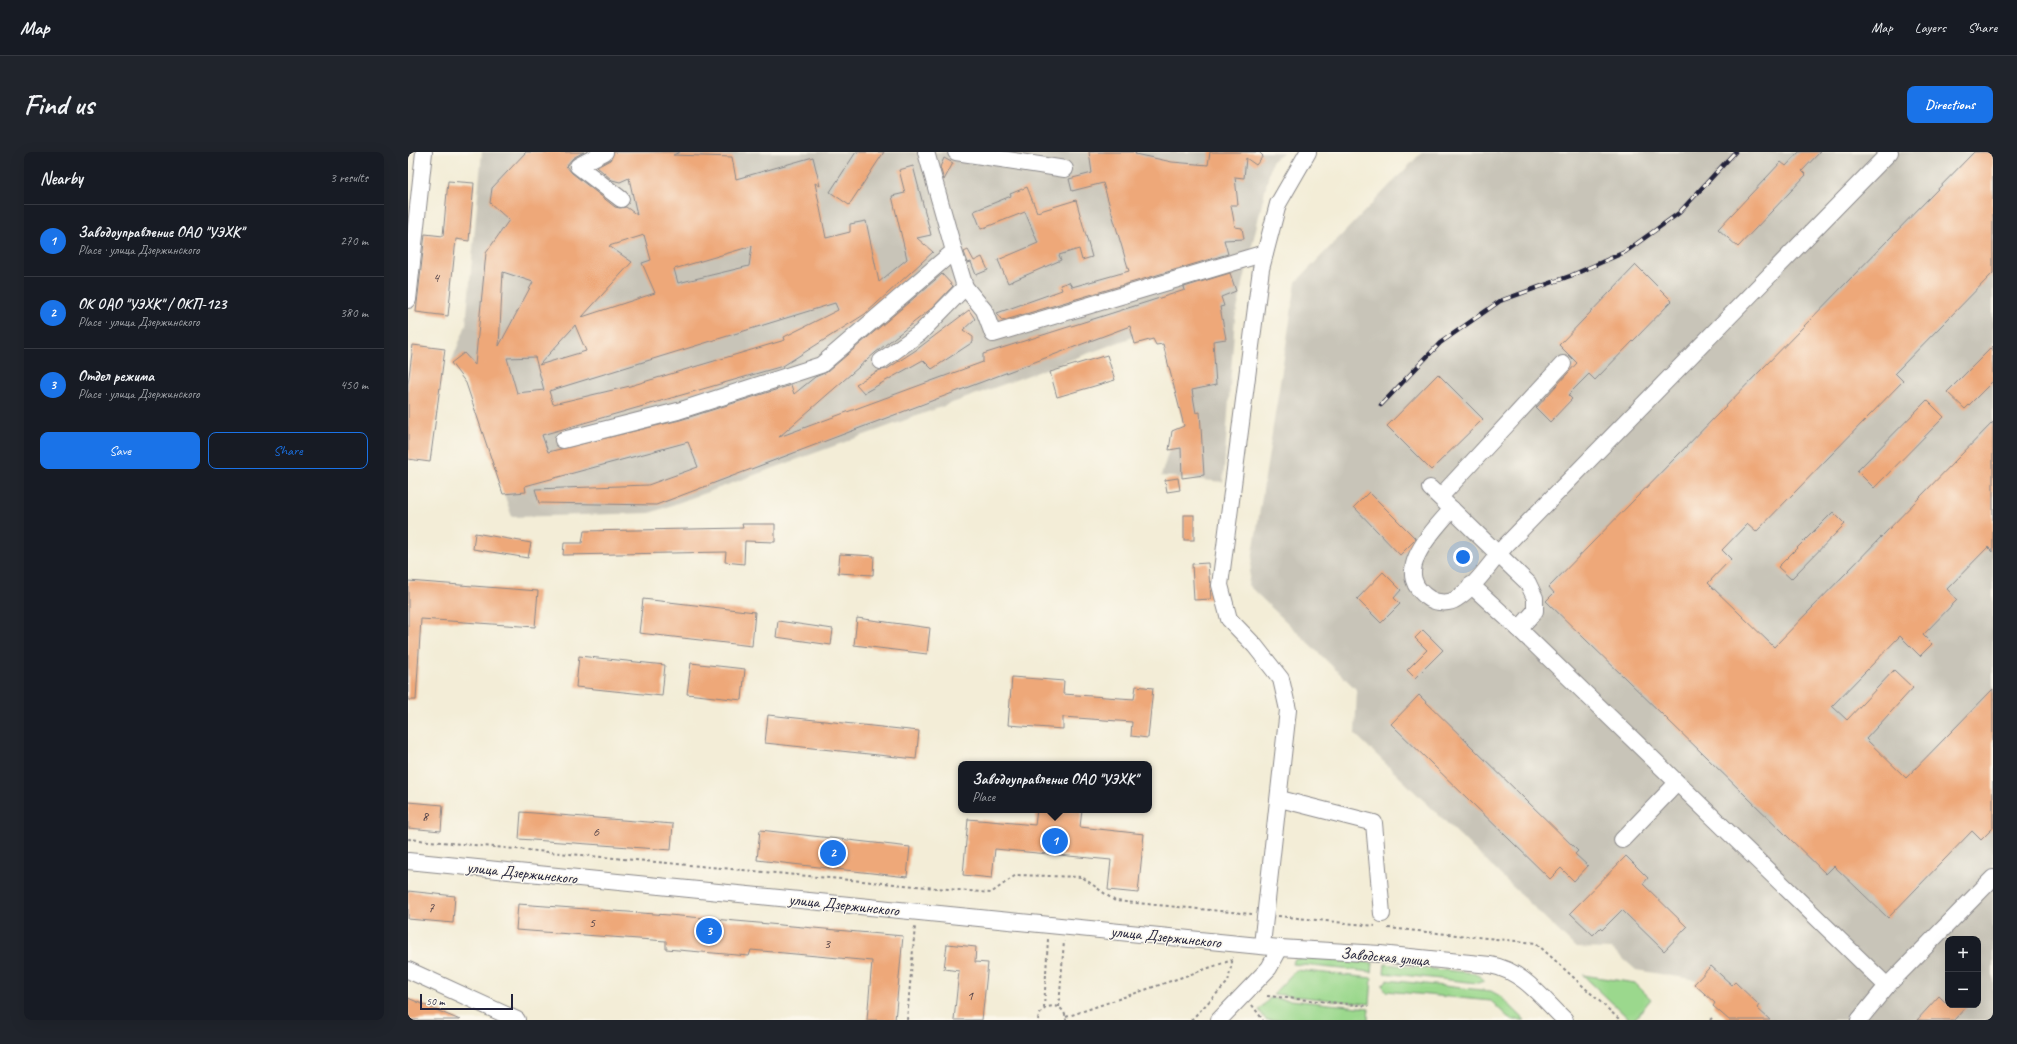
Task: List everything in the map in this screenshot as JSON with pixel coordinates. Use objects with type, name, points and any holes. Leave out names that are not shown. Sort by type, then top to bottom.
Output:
[{"type":"street","points":[[408,300],[424,152]]},
{"type":"street","points":[[605,152],[578,166],[621,199]]},
{"type":"street","points":[[926,152],[965,287],[984,310],[993,334],[1265,253]]},
{"type":"street","points":[[956,152],[1065,169]]},
{"type":"street","points":[[1262,945],[1280,799],[1288,710],[1281,679],[1255,646],[1229,619],[1220,585],[1261,269],[1278,204],[1308,152]]},
{"type":"street","points":[[1452,509],[1426,539],[1420,549],[1412,576],[1414,585],[1422,594],[1434,602],[1455,600],[1471,586],[1498,554],[1890,152]]},
{"type":"street","points":[[563,440],[678,411],[821,365],[954,251]]},
{"type":"street","points":[[881,361],[920,333],[965,287]]},
{"type":"street","points":[[1519,629],[1535,611],[1535,598],[1528,583],[1435,493],[1563,364]]},
{"type":"street","points":[[1471,586],[1519,629],[1887,986]]},
{"type":"street","points":[[1622,840],[1677,783]]},
{"type":"street","points":[[1280,799],[1374,823],[1381,922]]},
{"type":"street","name":"улица Дзержинского","points":[[408,860],[1280,948]]},
{"type":"street","points":[[1859,1020],[1887,986],[1993,878]]},
{"type":"street","points":[[1219,1020],[1244,996],[1269,968],[1280,948]]},
{"type":"street","name":"Заводская улица","points":[[1280,948],[1380,954],[1499,967],[1508,970],[1524,980],[1565,1020]]},
{"type":"street","points":[[408,970],[516,1020]]},
{"type":"path","points":[[408,839],[991,893],[1016,875],[1082,877],[1115,901],[1266,915],[1381,922],[1536,943],[1620,1020]]},
{"type":"path","points":[[907,1020],[915,919]]},
{"type":"path","points":[[1044,1008],[1048,939]]},
{"type":"path","points":[[1064,940],[1059,1008],[1066,1019],[1232,960]]},
{"type":"path","points":[[1191,1020],[1228,982],[1233,954]]},
{"type":"path","points":[[1244,996],[1263,1020]]},
{"type":"path","points":[[1267,996],[1370,1006]]},
{"type":"path","points":[[1038,1020],[1039,1014],[1044,1008],[1052,1006],[1059,1008]]},
{"type":"shaded area","points":[[482,152],[1284,152],[1272,161],[1235,318],[1223,482],[1161,476],[1169,450],[1172,431],[1184,426],[1163,344],[1157,345],[1153,339],[1135,344],[1133,337],[650,513],[512,517],[466,383],[451,363],[466,325]]},
{"type":"shaded area","points":[[1422,152],[1993,152],[1993,1020],[1739,1020],[1697,980],[1636,970],[1612,949],[1576,948],[1355,734],[1357,690],[1248,585],[1296,282]]},
{"type":"green space","points":[[1303,957],[1373,963],[1372,972],[1293,964],[1294,960]]},
{"type":"green space","points":[[1385,964],[1473,973],[1481,977],[1484,981],[1478,983],[1384,973]]},
{"type":"green space","points":[[1296,970],[1372,978],[1370,1004],[1273,994]]},
{"type":"green space","points":[[1583,975],[1635,983],[1651,999],[1634,1020],[1630,1020]]},
{"type":"green space","points":[[1387,980],[1491,991],[1500,996],[1525,1020],[1511,1020],[1491,1001],[1386,991],[1382,985]]},
{"type":"green space","points":[[1270,998],[1369,1008],[1368,1020],[1266,1020],[1259,1010]]},
{"type":"building","points":[[526,152],[584,152],[573,158],[566,166],[572,173],[615,207],[626,207],[637,215],[629,178],[620,182],[612,180],[597,167],[610,160],[614,152],[680,152],[673,155],[732,157],[736,179],[813,157],[820,186],[815,183],[826,238],[850,232],[850,224],[866,221],[879,282],[907,259],[892,196],[905,193],[899,170],[913,166],[931,235],[917,238],[933,252],[865,314],[783,366],[542,435],[548,452],[680,420],[791,385],[794,394],[815,377],[827,372],[942,274],[953,286],[932,308],[875,353],[779,437],[983,362],[983,354],[1185,290],[1184,287],[1230,273],[1236,291],[1221,297],[1224,306],[1220,307],[1226,339],[1213,341],[1216,385],[1192,390],[1196,413],[1200,412],[1204,475],[1182,478],[1181,448],[1169,450],[1172,431],[1184,426],[1163,344],[1156,345],[1153,339],[1135,344],[1130,326],[656,505],[539,503],[535,489],[648,485],[698,467],[688,442],[525,486],[526,492],[503,494],[466,383],[451,363],[464,353],[475,365],[486,253],[509,220],[490,203],[492,188]],"holes":[[[644,235],[651,260],[642,263],[655,293],[582,317],[632,262],[609,246]],[[752,246],[749,266],[678,283],[674,269]],[[503,272],[533,282],[499,346]],[[835,303],[838,310],[784,337],[785,340],[630,386],[553,404],[549,391]],[[575,325],[586,351],[539,365]],[[535,357],[544,390],[517,393],[507,358]]]},
{"type":"building","points":[[856,152],[884,152],[849,205],[830,192]]},
{"type":"building","points":[[1089,152],[1136,152],[1135,154],[1172,162],[1208,165],[1210,152],[1259,152],[1263,156],[1256,165],[1246,158],[1244,178],[1235,177],[1238,205],[1231,205],[1235,227],[1242,228],[1244,239],[1224,240],[1228,254],[1002,321],[997,313],[1062,290],[1060,285],[1069,282],[1072,287],[1129,271],[1103,183],[1072,191],[1069,179],[1092,173]]},
{"type":"building","points":[[1799,152],[1820,152],[1802,171],[1806,175],[1738,247],[1718,229],[1781,162],[1786,166]]},
{"type":"building","points":[[1974,152],[1993,152],[1993,273],[1895,373],[1903,381],[1756,532],[1747,524],[1722,550],[1731,559],[1708,583],[1774,647],[1993,422],[1993,552],[1988,547],[1947,589],[1957,600],[1923,635],[1932,644],[1920,656],[1900,636],[1832,706],[1847,720],[1894,670],[1913,688],[1866,739],[1906,778],[1993,689],[1993,828],[1981,840],[1972,831],[1888,918],[1834,866],[1826,874],[1546,601],[1554,593],[1549,587]]},
{"type":"building","points":[[944,158],[953,163],[944,180],[940,167]]},
{"type":"building","points":[[448,181],[474,183],[469,241],[456,239],[448,316],[416,312],[425,234],[443,236]]},
{"type":"building","points":[[1027,187],[1037,212],[1076,200],[1092,257],[1082,260],[1079,249],[1059,255],[1061,260],[1008,283],[998,260],[1038,243],[1025,212],[981,229],[974,211],[1011,196],[1010,194]]},
{"type":"building","points":[[968,250],[974,261],[982,257],[988,270],[976,275],[971,262],[968,263],[964,252]]},
{"type":"building","points":[[1636,265],[1672,301],[1595,380],[1589,374],[1568,395],[1572,399],[1550,422],[1536,408],[1577,363],[1559,345]]},
{"type":"building","points":[[969,310],[975,319],[963,330],[973,337],[973,342],[932,369],[923,360],[864,393],[856,384],[880,370],[887,369],[916,350]]},
{"type":"building","points":[[413,345],[445,349],[430,462],[408,459],[408,384]]},
{"type":"building","points":[[1993,346],[1993,381],[1965,409],[1947,392]]},
{"type":"building","points":[[1107,355],[1115,380],[1057,397],[1050,372]]},
{"type":"building","points":[[1438,374],[1483,419],[1431,470],[1387,426]]},
{"type":"building","points":[[1927,400],[1944,417],[1874,488],[1857,471]]},
{"type":"building","points":[[1178,478],[1180,490],[1167,492],[1165,480]]},
{"type":"building","points":[[1369,492],[1416,539],[1400,555],[1354,507]]},
{"type":"building","points":[[1833,512],[1845,524],[1791,579],[1778,567]]},
{"type":"building","points":[[1184,515],[1194,515],[1194,540],[1184,540]]},
{"type":"building","points":[[742,524],[775,524],[775,542],[745,541],[744,564],[725,562],[726,552],[563,555],[564,543],[582,543],[584,531],[743,528]]},
{"type":"building","points":[[475,533],[531,543],[528,558],[473,549]]},
{"type":"building","points":[[840,554],[874,556],[873,575],[838,573]]},
{"type":"building","points":[[1208,563],[1211,599],[1194,600],[1192,564]]},
{"type":"building","points":[[1383,572],[1401,590],[1394,598],[1400,604],[1381,623],[1357,599]]},
{"type":"building","points":[[408,581],[538,591],[535,627],[421,619],[416,700],[408,700]]},
{"type":"building","points":[[643,599],[755,612],[752,646],[639,633]]},
{"type":"building","points":[[857,618],[930,628],[927,654],[854,645]]},
{"type":"building","points":[[778,621],[833,629],[831,645],[776,637]]},
{"type":"building","points":[[1423,630],[1443,650],[1415,678],[1407,670],[1427,650],[1415,638]]},
{"type":"building","points":[[579,656],[665,665],[662,696],[576,687]]},
{"type":"building","points":[[691,663],[745,669],[742,700],[687,694]]},
{"type":"building","points":[[1012,677],[1064,681],[1063,694],[1134,699],[1136,686],[1153,688],[1148,738],[1131,736],[1132,722],[1063,717],[1063,729],[1008,725]]},
{"type":"building","points":[[1419,695],[1578,851],[1575,854],[1588,866],[1574,881],[1561,868],[1550,879],[1391,724]]},
{"type":"building","points":[[768,715],[919,731],[916,759],[765,743]]},
{"type":"building","points":[[408,802],[443,805],[441,831],[408,828]]},
{"type":"building","points":[[521,812],[673,824],[671,850],[519,839]]},
{"type":"building","points":[[1037,813],[1082,813],[1080,827],[1144,834],[1138,893],[1108,890],[1111,860],[995,849],[992,878],[963,875],[968,819],[1035,825]]},
{"type":"building","points":[[760,830],[910,847],[907,877],[757,860]]},
{"type":"building","points":[[1626,856],[1648,878],[1643,884],[1687,927],[1664,951],[1622,910],[1602,930],[1600,928],[1593,935],[1570,913]]},
{"type":"building","points":[[408,891],[455,896],[453,923],[408,919]]},
{"type":"building","points":[[518,904],[669,915],[903,936],[895,1020],[867,1020],[872,961],[751,950],[749,956],[666,949],[666,941],[516,930]]},
{"type":"building","points":[[947,944],[976,947],[975,962],[988,963],[982,1020],[954,1020],[959,971],[944,969]]},
{"type":"building","points":[[1711,966],[1732,985],[1735,982],[1759,1005],[1757,1008],[1770,1020],[1729,1020],[1713,1006],[1715,1003],[1694,984]]},
{"type":"building","points":[[1939,996],[1945,1002],[1945,1008],[1965,1008],[1954,1020],[1917,1020]]},
{"type":"building","points":[[408,998],[460,1020],[408,1020]]},
{"type":"railway","points":[[1381,405],[1440,343],[1500,301],[1570,276],[1625,252],[1679,213],[1735,152]]},
{"type":"place","name":"Заводоуправление ОАО \"УЭХК\"","points":[[1055,841]]},
{"type":"place","name":"ОК ОАО \"УЭХК\" / ОКП-123","points":[[833,853]]},
{"type":"place","name":"Отдел режима","points":[[709,931]]}]
